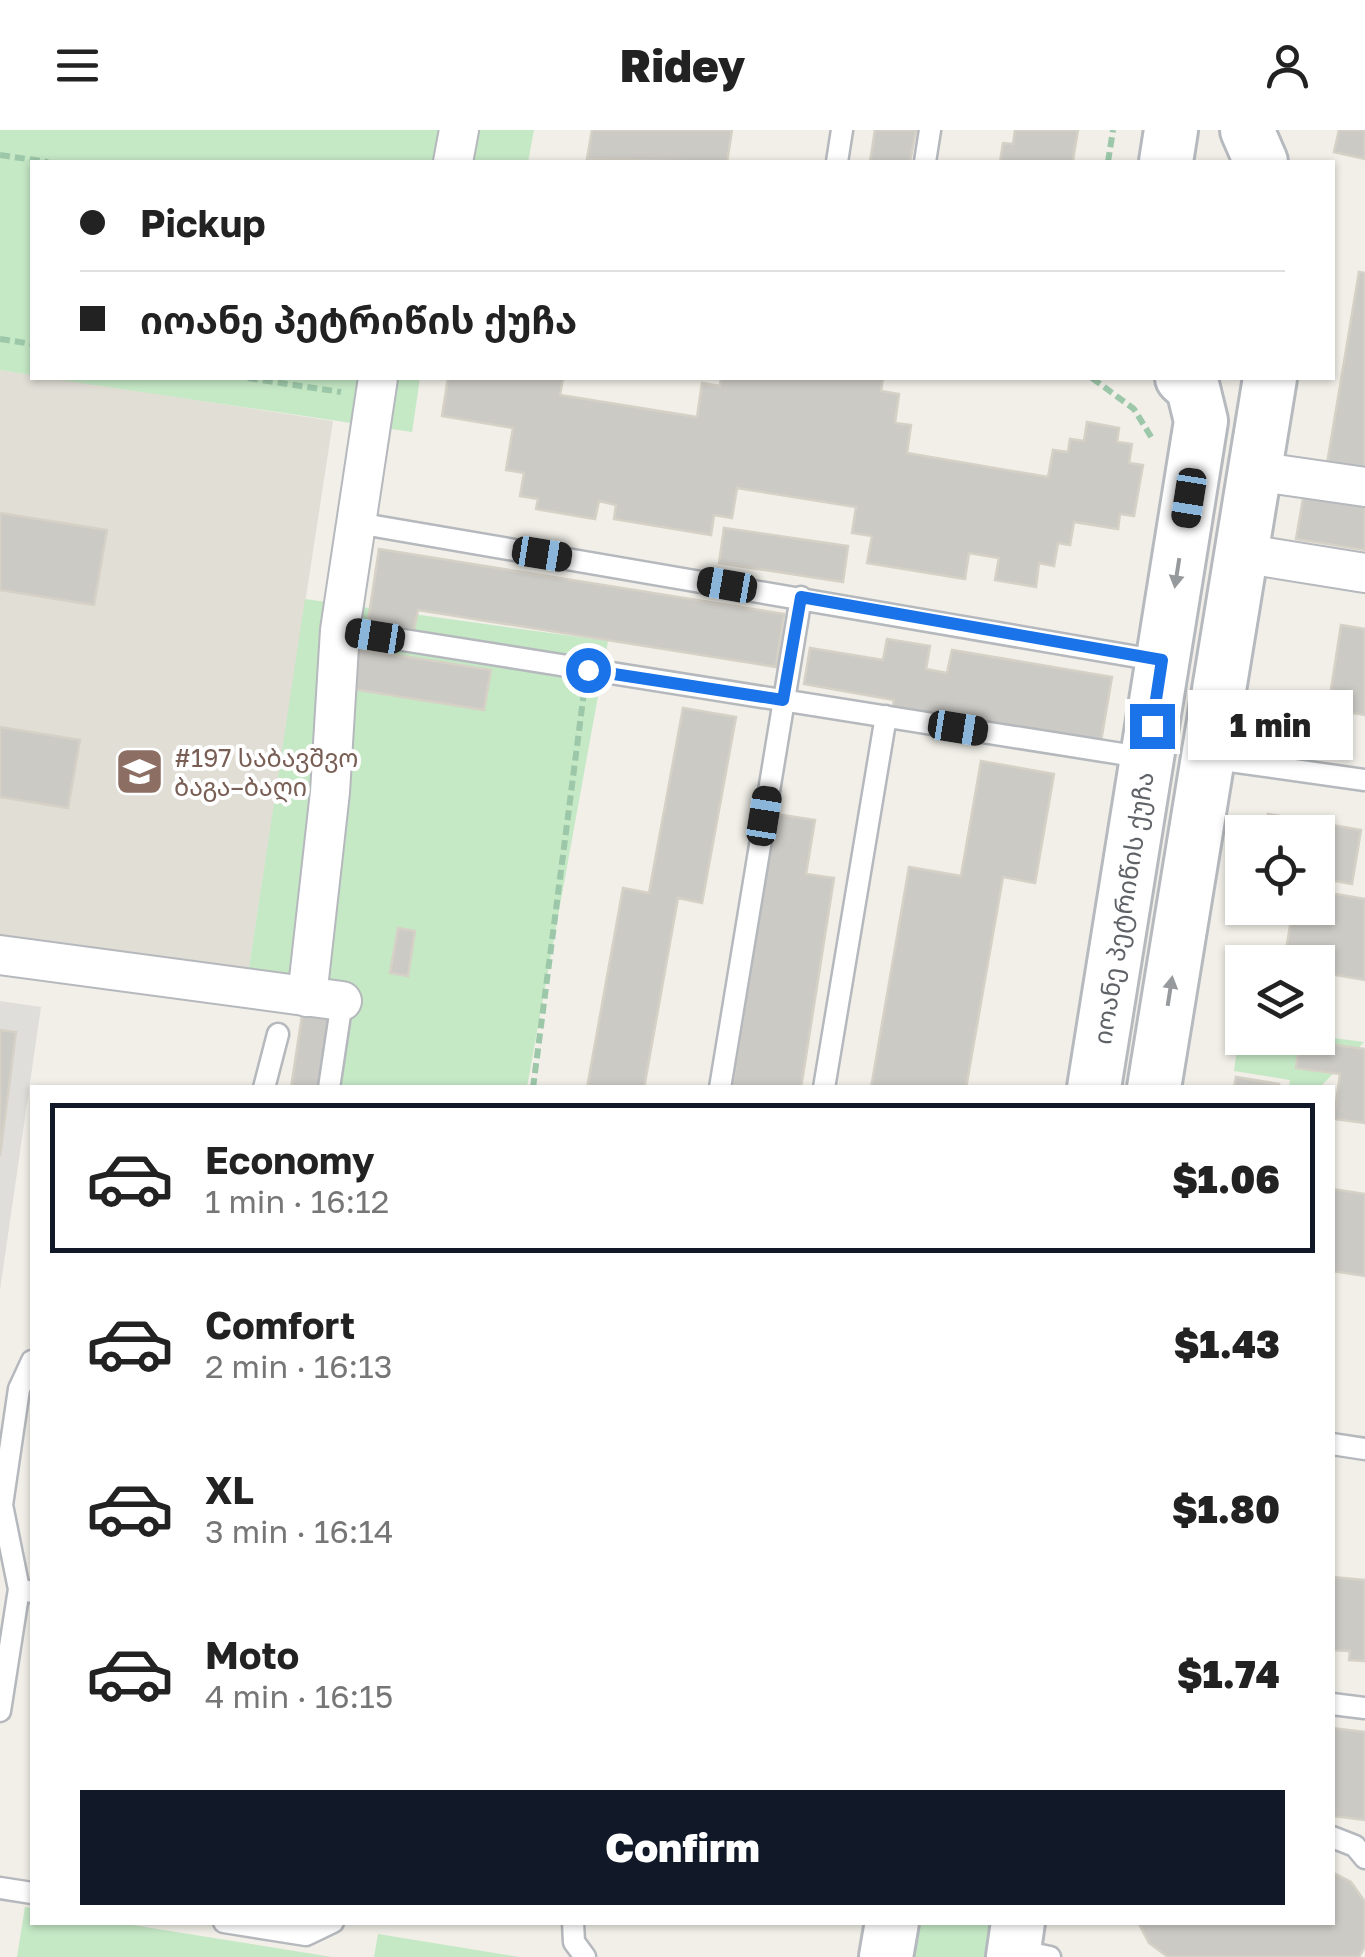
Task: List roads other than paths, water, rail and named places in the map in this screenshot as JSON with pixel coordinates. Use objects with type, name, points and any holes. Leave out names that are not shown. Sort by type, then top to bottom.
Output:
[{"type":"street","points":[[454,160],[459,130]]},
{"type":"street","points":[[1166,160],[1171,130]]},
{"type":"street","points":[[1247,130],[1261,160]]},
{"type":"street","points":[[1154,1085],[1270,380]]},
{"type":"street","points":[[0,955],[325,999],[330,792],[340,630],[376,387]]},
{"type":"street","points":[[1192,399],[1258,451],[1365,487]]},
{"type":"street","name":"იოანე პეტრიწის ქუჩა","points":[[1094,1085],[1162,660],[1192,399]]},
{"type":"street","points":[[1241,553],[1365,573]]},
{"type":"street","points":[[1146,770],[1205,774]]},
{"type":"street","points":[[886,1957],[891,1925]]},
{"type":"lane","points":[[837,160],[842,130]]},
{"type":"lane","points":[[925,160],[930,130]]},
{"type":"lane","points":[[357,523],[1162,660]]},
{"type":"lane","points":[[720,1085],[801,597]]},
{"type":"lane","points":[[340,630],[886,716],[1146,770]]},
{"type":"lane","points":[[824,1085],[886,716]]},
{"type":"lane","points":[[1205,774],[1365,780]]},
{"type":"lane","points":[[325,999],[329,1085]]},
{"type":"lane","points":[[265,1085],[278,1034]]},
{"type":"lane","points":[[0,1711],[26,1590],[2,1504],[19,1390],[30,1365]]},
{"type":"lane","points":[[1335,1444],[1365,1449]]},
{"type":"lane","points":[[1335,1704],[1365,1708]]},
{"type":"lane","points":[[1335,1838],[1355,1846],[1365,1858]]},
{"type":"lane","points":[[0,1888],[30,1893]]},
{"type":"lane","points":[[243,1925],[306,1935],[327,1925]]},
{"type":"lane","points":[[574,1925],[574,1942],[585,1957]]},
{"type":"place","name":"#197 საბავშვო ბაგა–ბაღი","points":[[139,771]]}]
